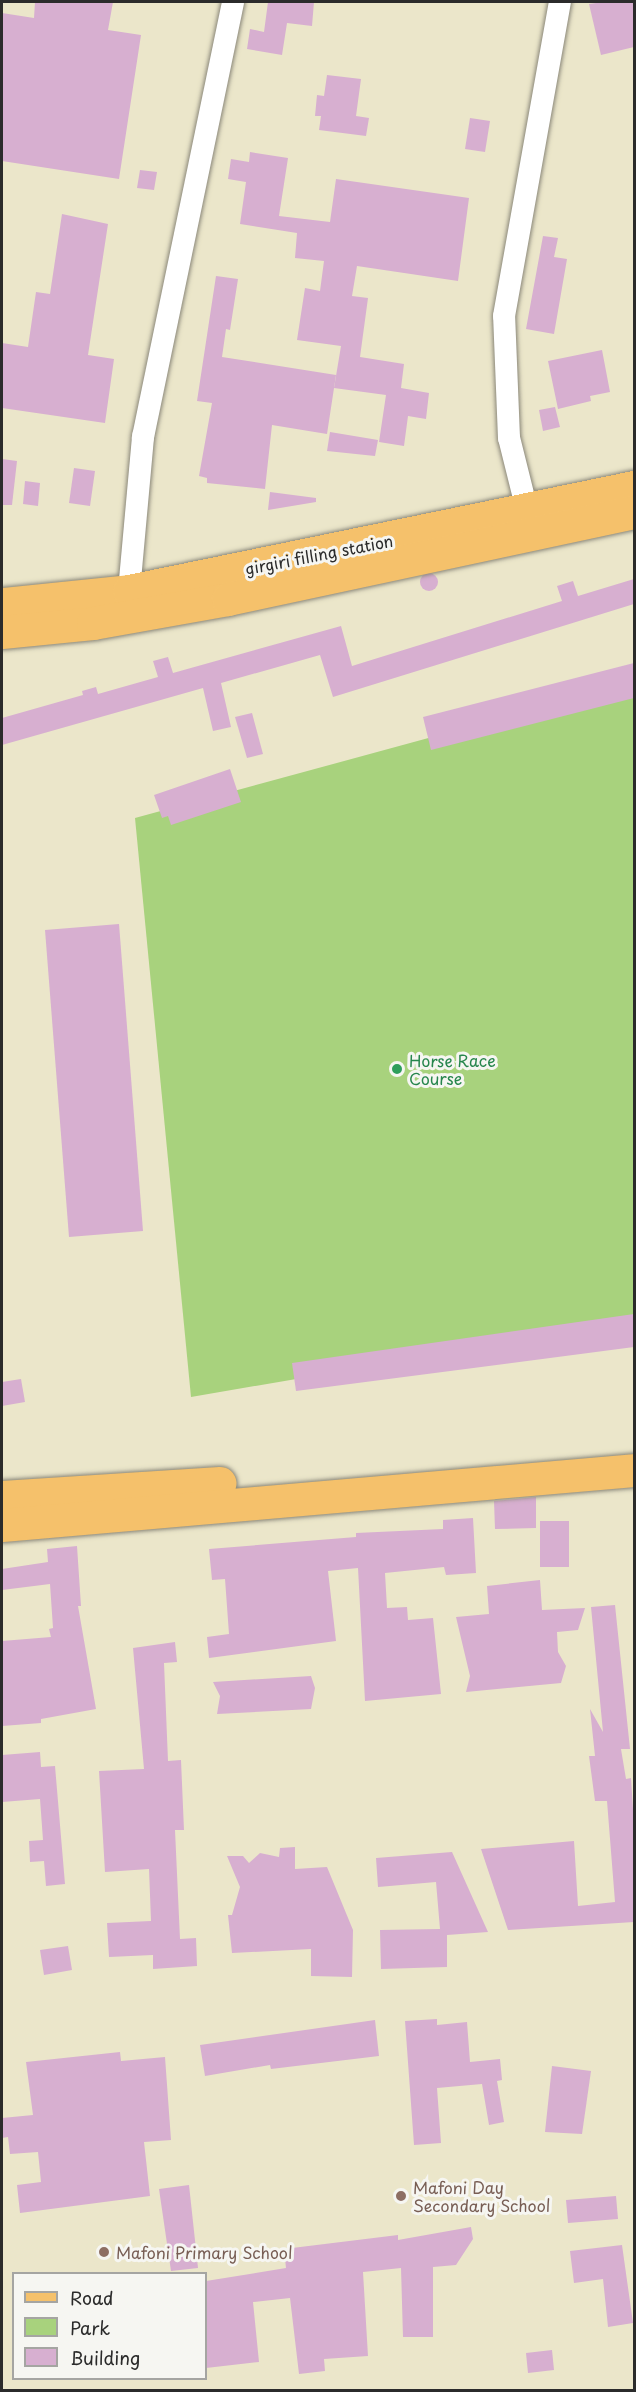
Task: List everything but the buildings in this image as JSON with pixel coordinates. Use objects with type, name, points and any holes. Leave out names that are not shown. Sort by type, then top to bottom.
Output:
[{"type":"main road","name":"girgiri filling station","points":[[2,604],[129,591],[634,487]]},
{"type":"main road","points":[[2,632],[93,623],[228,599],[634,512]]},
{"type":"main road","points":[[2,1526],[192,1496],[634,1448]]},
{"type":"main road","points":[[2,1497],[192,1496],[634,1470]]},
{"type":"street","points":[[129,591],[143,437],[233,2]]},
{"type":"street","points":[[527,510],[509,438],[504,316],[560,2]]},
{"type":"green space","name":"Horse Race Course","points":[[634,682],[634,1321],[191,1397],[135,818]]},
{"type":"place","name":"Horse Race Course","points":[[397,1069]]},
{"type":"place","name":"Mafoni Day Secondary School","points":[[401,2196]]},
{"type":"place","name":"Mafoni Primary School","points":[[104,2252]]}]
